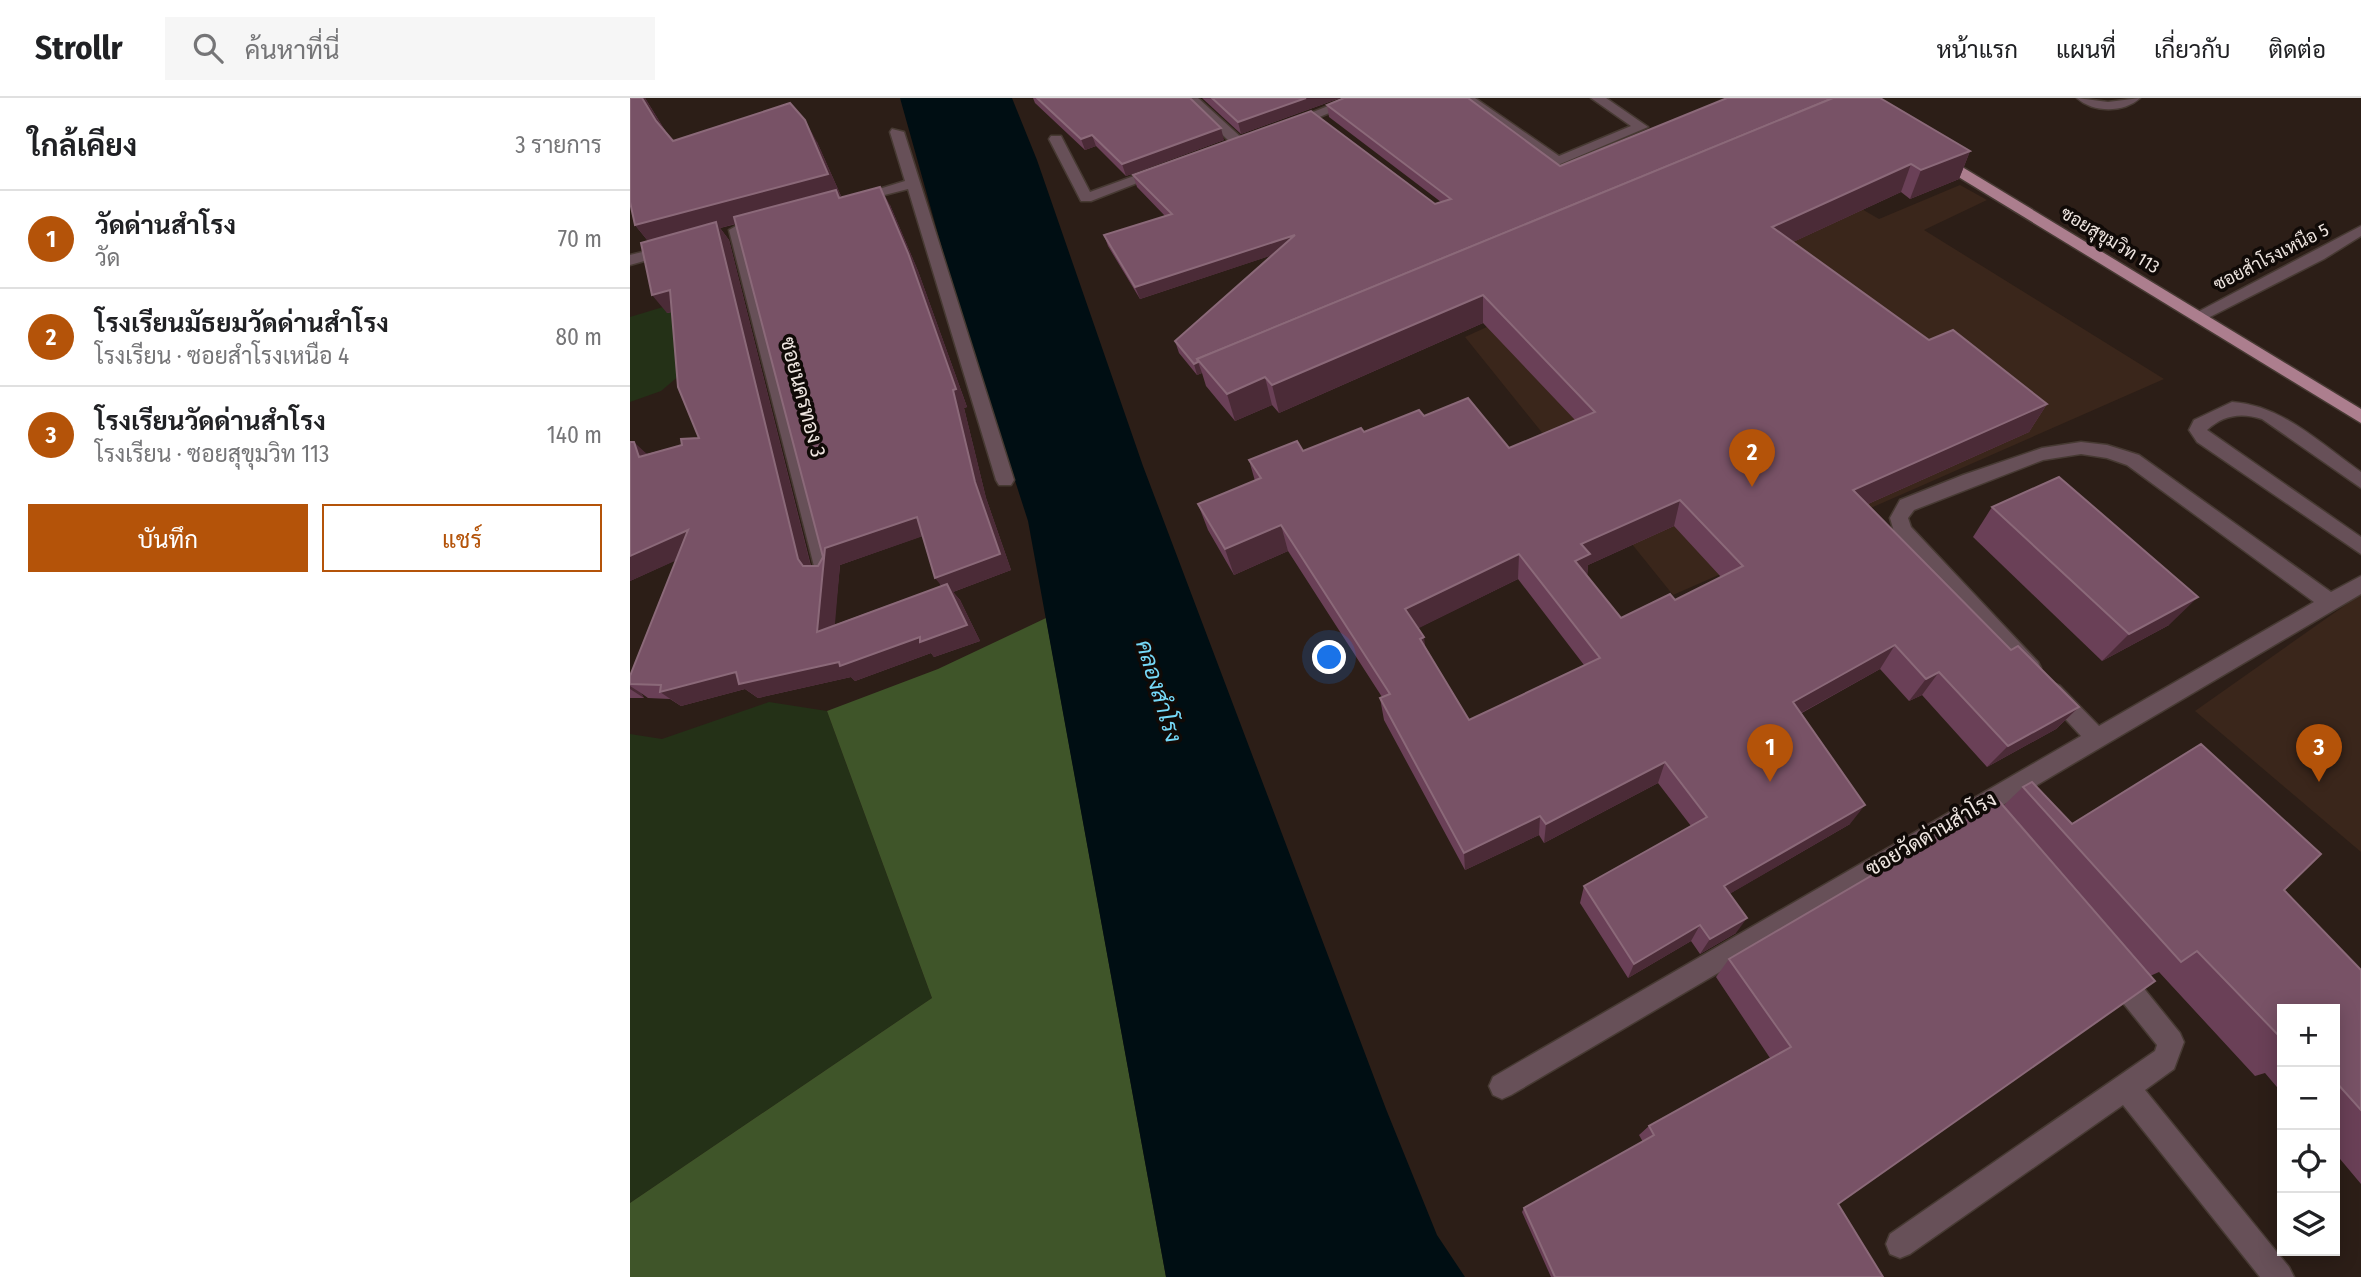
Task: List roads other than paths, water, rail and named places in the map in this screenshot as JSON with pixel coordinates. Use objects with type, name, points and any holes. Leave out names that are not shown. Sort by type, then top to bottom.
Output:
[{"type":"main road","name":"ซอยสุขุมวิท 113","points":[[1926,151],[2361,417]]},
{"type":"street","points":[[1191,98],[1239,143]]},
{"type":"street","points":[[1277,129],[1321,119],[1360,98]]},
{"type":"street","points":[[1467,98],[1558,161],[1640,127],[1597,98]]},
{"type":"street","points":[[2083,98],[2105,107],[2117,106],[2134,98]]},
{"type":"street","points":[[897,132],[1005,480]]},
{"type":"street","points":[[1056,139],[1086,198],[1175,166]]},
{"type":"street","points":[[837,204],[913,183]]},
{"type":"street","name":"ซอยสำโรงเหนือ 5","points":[[2198,316],[2319,256],[2361,230]]},
{"type":"street","name":"ซอยนครทอง 3","points":[[736,231],[826,575]]},
{"type":"street","points":[[630,260],[683,245]]},
{"type":"street","points":[[2361,481],[2268,415],[2250,409],[2232,408],[2200,424],[2198,430],[2203,438],[2361,547]]},
{"type":"street","points":[[2097,738],[1902,530],[1899,518],[1907,505],[2048,452],[2080,447],[2113,452],[2133,460],[2331,603]]},
{"type":"street","name":"ซอยวัดด่านสำโรง","points":[[1502,1086],[1973,808],[2361,584]]},
{"type":"street","points":[[1973,808],[1991,830]]},
{"type":"street","points":[[1900,1244],[2127,1089],[2165,1060],[2171,1042],[2100,956]]},
{"type":"street","points":[[2127,1089],[2279,1277]]},
{"type":"water","name":"คลองสำโรง","points":[[900,98],[1012,98],[1037,160],[1143,466],[1386,1109],[1437,1235],[1465,1277],[1166,1277],[1028,521],[954,291]]},
{"type":"place","name":"โรงเรียนมัธยมวัดด่านสำโรง","points":[[1752,487]]},
{"type":"place","name":"วัดด่านสำโรง","points":[[1770,782]]},
{"type":"place","name":"โรงเรียนวัดด่านสำโรง","points":[[2319,782]]}]
